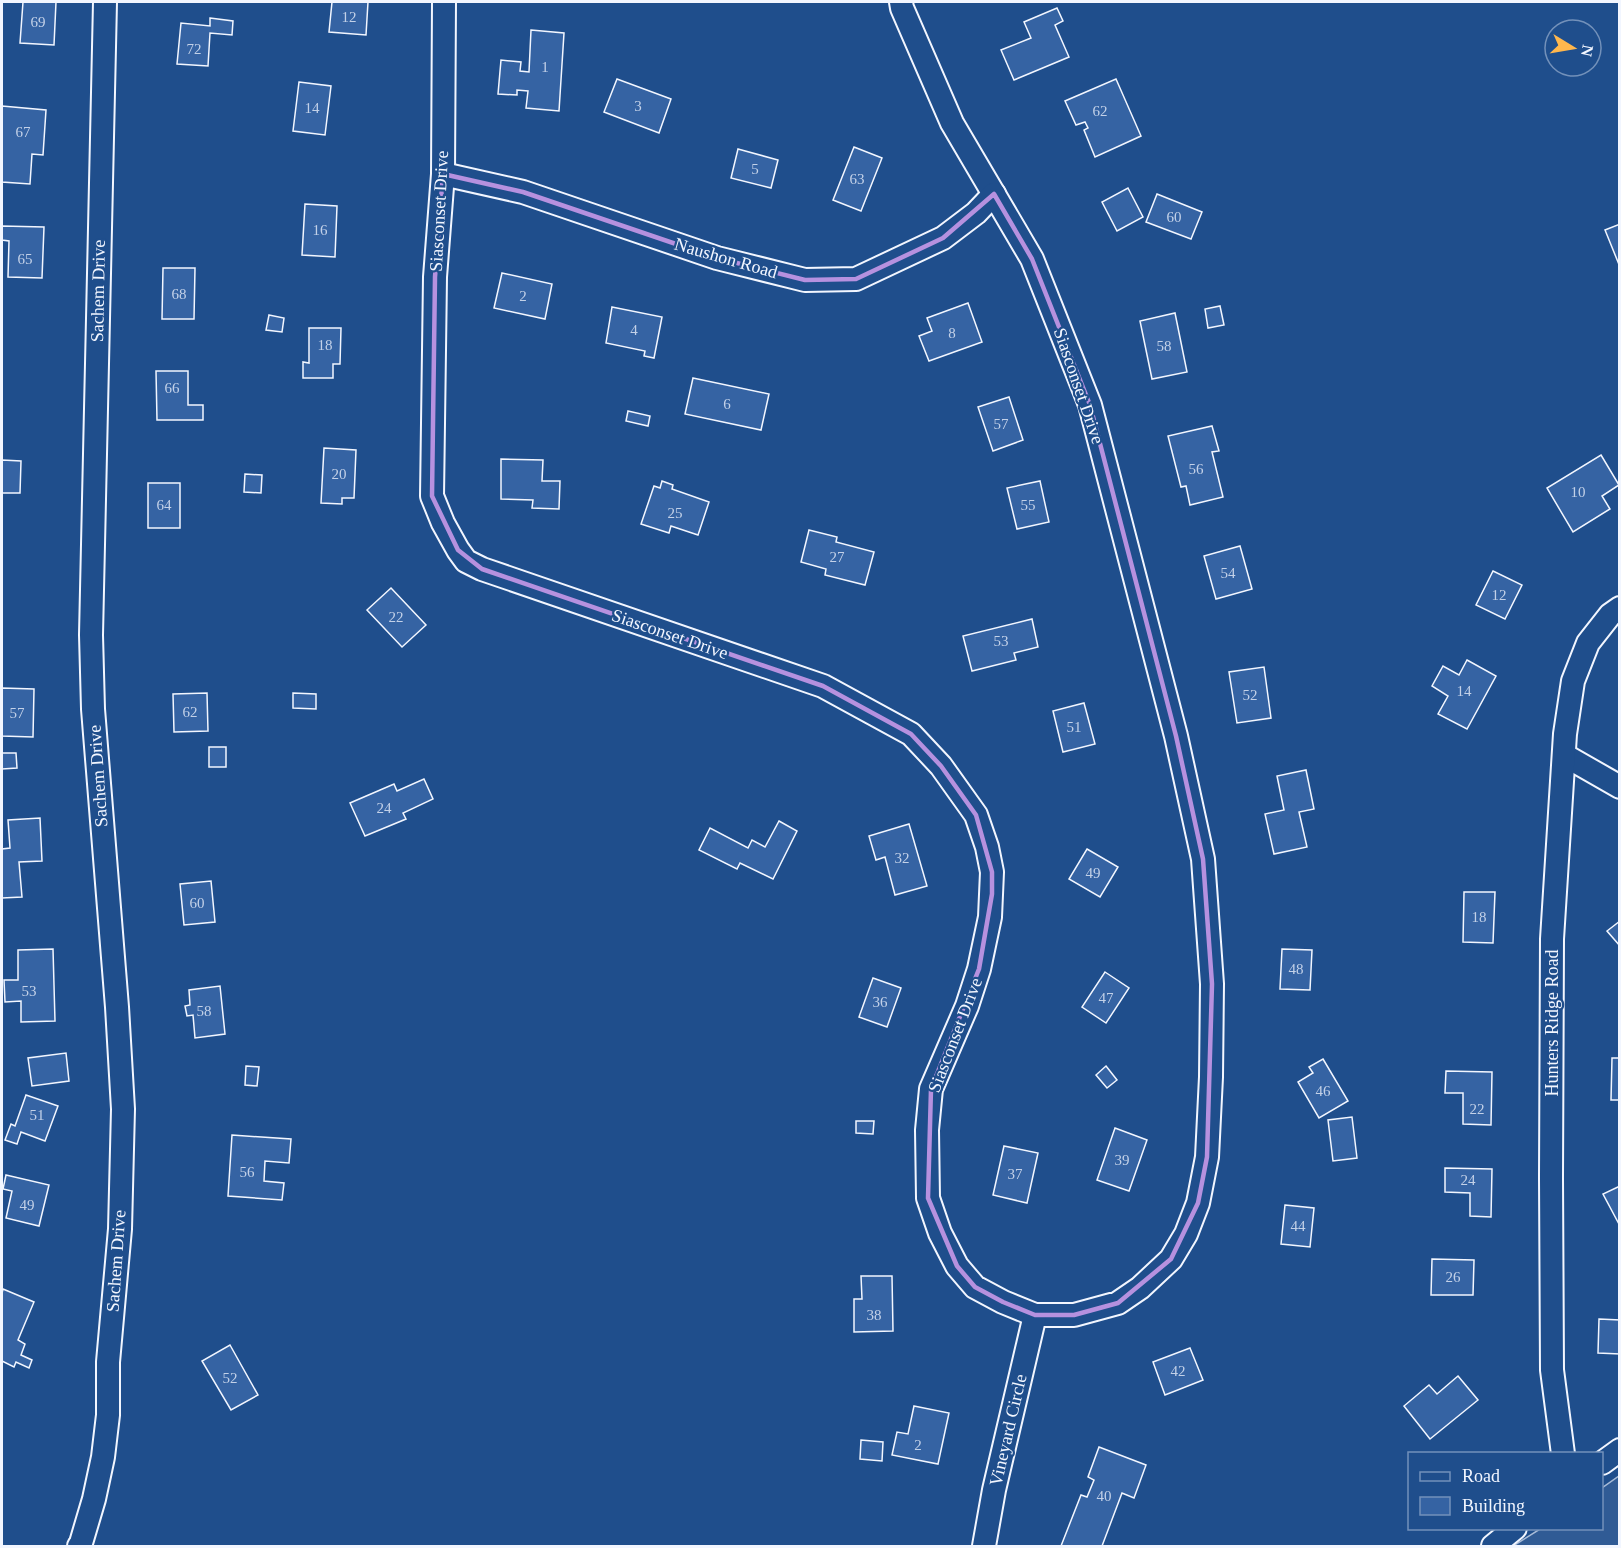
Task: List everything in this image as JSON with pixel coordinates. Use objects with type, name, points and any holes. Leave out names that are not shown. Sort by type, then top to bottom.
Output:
[{"type":"street","name":"Sachem Drive","points":[[79,1546],[94,1498],[103,1457],[108,1415],[108,1362],[120,1228],[123,1109],[93,709],[91,635],[105,2]]},
{"type":"street","name":"Siasconset Drive","points":[[444,2],[443,174],[435,277],[432,496],[443,523],[466,561],[495,574],[823,686],[911,734],[941,766],[976,815],[987,847],[992,872],[990,917],[979,969],[967,1006],[932,1089],[927,1130],[928,1198],[940,1233],[957,1266],[975,1287],[1035,1315],[1074,1315],[1118,1303],[1140,1288],[1171,1259],[1186,1234],[1198,1203],[1207,1157],[1211,1077],[1212,984],[1203,859],[1176,736],[1090,405],[1032,259],[952,123],[901,2]]},
{"type":"street","name":"Naushon Road","points":[[443,174],[524,192],[717,258],[805,280],[856,279],[943,238],[976,213],[994,194]]},
{"type":"street","name":"Hunters Ridge Road","points":[[1563,1452],[1552,1370],[1551,1167],[1552,939],[1564,754],[1573,681],[1588,643],[1610,615],[1620,608]]},
{"type":"street","points":[[1564,754],[1620,787]]},
{"type":"street","name":"Vineyard Circle","points":[[984,1546],[994,1490],[1035,1315]]},
{"type":"street","points":[[1603,1461],[1620,1450]]},
{"type":"street","points":[[1493,1546],[1513,1530]]},
{"type":"highlighted area","points":[[443,174],[523,192],[717,258],[805,280],[856,279],[943,238],[994,194],[1032,259],[1090,405],[1176,736],[1203,859],[1212,984],[1207,1157],[1198,1203],[1171,1259],[1118,1303],[1074,1315],[1035,1315],[975,1287],[957,1266],[928,1198],[931,1089],[979,969],[992,894],[992,872],[976,815],[941,766],[911,734],[823,686],[482,569],[458,550],[432,496],[435,277]]},
{"type":"shaded area","points":[[1619,1476],[1619,1546],[1513,1546],[1538,1530],[1603,1530],[1603,1487]]},
{"type":"building","points":[[23,2],[56,2],[54,45],[20,43]]},
{"type":"building","points":[[332,2],[368,2],[366,35],[329,32]]},
{"type":"building","points":[[1057,8],[1063,21],[1055,25],[1069,57],[1014,80],[1001,50],[1031,38],[1024,22]]},
{"type":"building","points":[[210,18],[233,21],[232,35],[210,33],[208,66],[177,64],[181,23],[210,26]]},
{"type":"building","points":[[531,30],[564,33],[559,111],[526,108],[528,91],[517,90],[517,95],[498,94],[501,60],[521,62],[520,71],[529,72]]},
{"type":"building","points":[[617,79],[671,99],[659,133],[604,112]]},
{"type":"building","points":[[1116,79],[1141,136],[1095,157],[1084,130],[1088,128],[1085,122],[1076,125],[1065,101]]},
{"type":"building","points":[[299,82],[331,86],[325,135],[293,131]]},
{"type":"building","points":[[2,106],[46,110],[43,155],[32,154],[30,184],[2,182]]},
{"type":"building","points":[[854,147],[882,158],[861,211],[833,200]]},
{"type":"building","points":[[738,149],[778,160],[771,188],[731,178]]},
{"type":"building","points":[[1128,188],[1143,217],[1117,231],[1102,202]]},
{"type":"building","points":[[1157,194],[1202,212],[1191,239],[1146,222]]},
{"type":"building","points":[[305,204],[337,206],[335,257],[302,255]]},
{"type":"building","points":[[1620,224],[1620,267],[1605,230]]},
{"type":"building","points":[[2,226],[44,227],[42,278],[8,277],[9,241],[2,240]]},
{"type":"building","points":[[163,268],[195,268],[194,319],[162,319]]},
{"type":"building","points":[[502,273],[552,284],[545,319],[494,308]]},
{"type":"building","points":[[968,303],[982,342],[929,361],[919,336],[932,331],[927,318]]},
{"type":"building","points":[[1220,306],[1224,325],[1208,328],[1205,309]]},
{"type":"building","points":[[612,307],[662,317],[654,358],[644,356],[645,351],[606,343]]},
{"type":"building","points":[[1175,313],[1187,372],[1152,379],[1140,321]]},
{"type":"building","points":[[269,315],[284,318],[282,332],[266,330]]},
{"type":"building","points":[[309,328],[341,328],[340,364],[333,364],[333,378],[303,378],[303,362],[309,363]]},
{"type":"building","points":[[156,371],[188,371],[188,405],[203,405],[203,420],[157,420]]},
{"type":"building","points":[[693,378],[769,394],[761,430],[685,414]]},
{"type":"building","points":[[1009,397],[1023,440],[993,451],[978,407]]},
{"type":"building","points":[[628,411],[650,416],[648,426],[626,421]]},
{"type":"building","points":[[1212,426],[1219,451],[1212,452],[1223,497],[1190,505],[1186,486],[1181,487],[1168,436]]},
{"type":"building","points":[[324,448],[356,450],[354,498],[342,498],[342,504],[321,503]]},
{"type":"building","points":[[1601,455],[1619,485],[1602,496],[1610,509],[1573,532],[1547,488]]},
{"type":"building","points":[[501,459],[543,460],[542,481],[560,481],[559,509],[532,508],[533,500],[501,499]]},
{"type":"building","points":[[2,460],[21,461],[20,493],[2,493]]},
{"type":"building","points":[[245,474],[262,475],[261,493],[244,492]]},
{"type":"building","points":[[662,481],[673,485],[672,489],[709,502],[698,535],[671,526],[669,533],[641,524],[654,486],[660,488]]},
{"type":"building","points":[[1040,481],[1049,522],[1017,529],[1007,488]]},
{"type":"building","points":[[148,483],[180,483],[180,528],[148,528]]},
{"type":"building","points":[[809,530],[837,537],[836,542],[874,552],[865,585],[825,575],[826,569],[801,562]]},
{"type":"building","points":[[1240,546],[1252,589],[1216,599],[1204,556]]},
{"type":"building","points":[[1493,571],[1522,585],[1505,619],[1476,605]]},
{"type":"building","points":[[391,588],[426,625],[402,647],[367,610]]},
{"type":"building","points":[[1032,619],[1038,647],[1014,653],[1016,660],[972,671],[963,636]]},
{"type":"building","points":[[1467,660],[1496,676],[1467,729],[1438,714],[1448,696],[1432,686],[1443,666],[1459,675]]},
{"type":"building","points":[[1264,667],[1271,718],[1237,723],[1229,672]]},
{"type":"building","points":[[2,688],[34,689],[33,737],[2,736]]},
{"type":"building","points":[[207,693],[208,731],[174,732],[173,694]]},
{"type":"building","points":[[293,693],[316,694],[316,709],[293,708]]},
{"type":"building","points":[[1084,703],[1095,744],[1063,752],[1053,711]]},
{"type":"building","points":[[209,747],[226,747],[226,767],[209,767]]},
{"type":"building","points":[[2,753],[16,753],[17,768],[2,769]]},
{"type":"building","points":[[1306,770],[1314,809],[1299,812],[1307,847],[1274,854],[1265,814],[1284,810],[1277,776]]},
{"type":"building","points":[[424,779],[433,799],[403,813],[406,819],[365,836],[350,803],[394,784],[397,791]]},
{"type":"building","points":[[40,818],[42,861],[19,862],[22,897],[2,898],[2,849],[10,848],[8,820]]},
{"type":"building","points":[[779,821],[797,831],[773,879],[740,863],[737,869],[699,850],[710,828],[748,848],[752,840],[765,847]]},
{"type":"building","points":[[909,824],[927,886],[895,895],[885,857],[876,860],[869,836]]},
{"type":"building","points":[[1087,849],[1118,867],[1100,897],[1069,879]]},
{"type":"building","points":[[211,881],[215,922],[184,925],[180,884]]},
{"type":"building","points":[[1464,892],[1495,892],[1493,943],[1463,942]]},
{"type":"building","points":[[1620,921],[1620,946],[1607,931]]},
{"type":"building","points":[[53,949],[55,1021],[21,1022],[21,1001],[5,1002],[4,980],[18,980],[18,950]]},
{"type":"building","points":[[1282,949],[1312,950],[1310,990],[1280,989]]},
{"type":"building","points":[[1105,972],[1129,988],[1106,1023],[1082,1007]]},
{"type":"building","points":[[873,978],[901,988],[887,1027],[859,1017]]},
{"type":"building","points":[[220,986],[225,1034],[195,1038],[193,1015],[187,1016],[185,1006],[190,1005],[189,990]]},
{"type":"building","points":[[66,1053],[69,1081],[32,1086],[28,1058]]},
{"type":"building","points":[[1612,1058],[1620,1058],[1620,1100],[1611,1100]]},
{"type":"building","points":[[1323,1059],[1348,1101],[1319,1118],[1298,1082],[1313,1073],[1309,1067]]},
{"type":"building","points":[[246,1066],[259,1067],[257,1086],[245,1085]]},
{"type":"building","points":[[1106,1066],[1117,1080],[1107,1088],[1096,1075]]},
{"type":"building","points":[[1446,1071],[1492,1072],[1491,1125],[1463,1124],[1463,1093],[1445,1093]]},
{"type":"building","points":[[26,1095],[58,1106],[45,1141],[21,1132],[17,1144],[5,1140],[11,1124],[15,1126]]},
{"type":"building","points":[[1352,1117],[1357,1158],[1333,1161],[1328,1120]]},
{"type":"building","points":[[856,1121],[874,1121],[873,1134],[856,1133]]},
{"type":"building","points":[[1115,1128],[1147,1140],[1129,1191],[1097,1180]]},
{"type":"building","points":[[232,1135],[291,1139],[289,1163],[265,1161],[264,1181],[284,1183],[282,1200],[228,1196]]},
{"type":"building","points":[[1004,1146],[1038,1153],[1027,1203],[993,1195]]},
{"type":"building","points":[[1445,1168],[1492,1169],[1491,1217],[1470,1216],[1470,1193],[1445,1192]]},
{"type":"building","points":[[6,1175],[49,1185],[39,1226],[6,1218],[12,1191],[3,1189]]},
{"type":"building","points":[[1620,1186],[1620,1226],[1603,1194]]},
{"type":"building","points":[[1285,1205],[1314,1208],[1310,1247],[1281,1244]]},
{"type":"building","points":[[1432,1259],[1474,1260],[1473,1295],[1431,1295]]},
{"type":"building","points":[[861,1276],[892,1276],[893,1331],[854,1332],[854,1299],[862,1299]]},
{"type":"building","points":[[3,1289],[34,1302],[18,1340],[25,1344],[21,1355],[32,1360],[29,1368],[16,1362],[14,1367],[2,1361]]},
{"type":"building","points":[[1599,1319],[1620,1320],[1620,1354],[1598,1353]]},
{"type":"building","points":[[230,1345],[258,1395],[231,1410],[202,1361]]},
{"type":"building","points":[[1190,1348],[1203,1380],[1165,1395],[1153,1362]]},
{"type":"building","points":[[1458,1376],[1478,1400],[1430,1439],[1404,1406],[1429,1385],[1437,1394]]},
{"type":"building","points":[[914,1406],[949,1413],[938,1464],[892,1455],[897,1432],[908,1434]]},
{"type":"building","points":[[861,1440],[883,1442],[882,1461],[860,1459]]},
{"type":"building","points":[[1099,1447],[1146,1465],[1134,1498],[1122,1493],[1102,1546],[1061,1546],[1081,1495],[1087,1497],[1094,1480],[1088,1477]]}]
